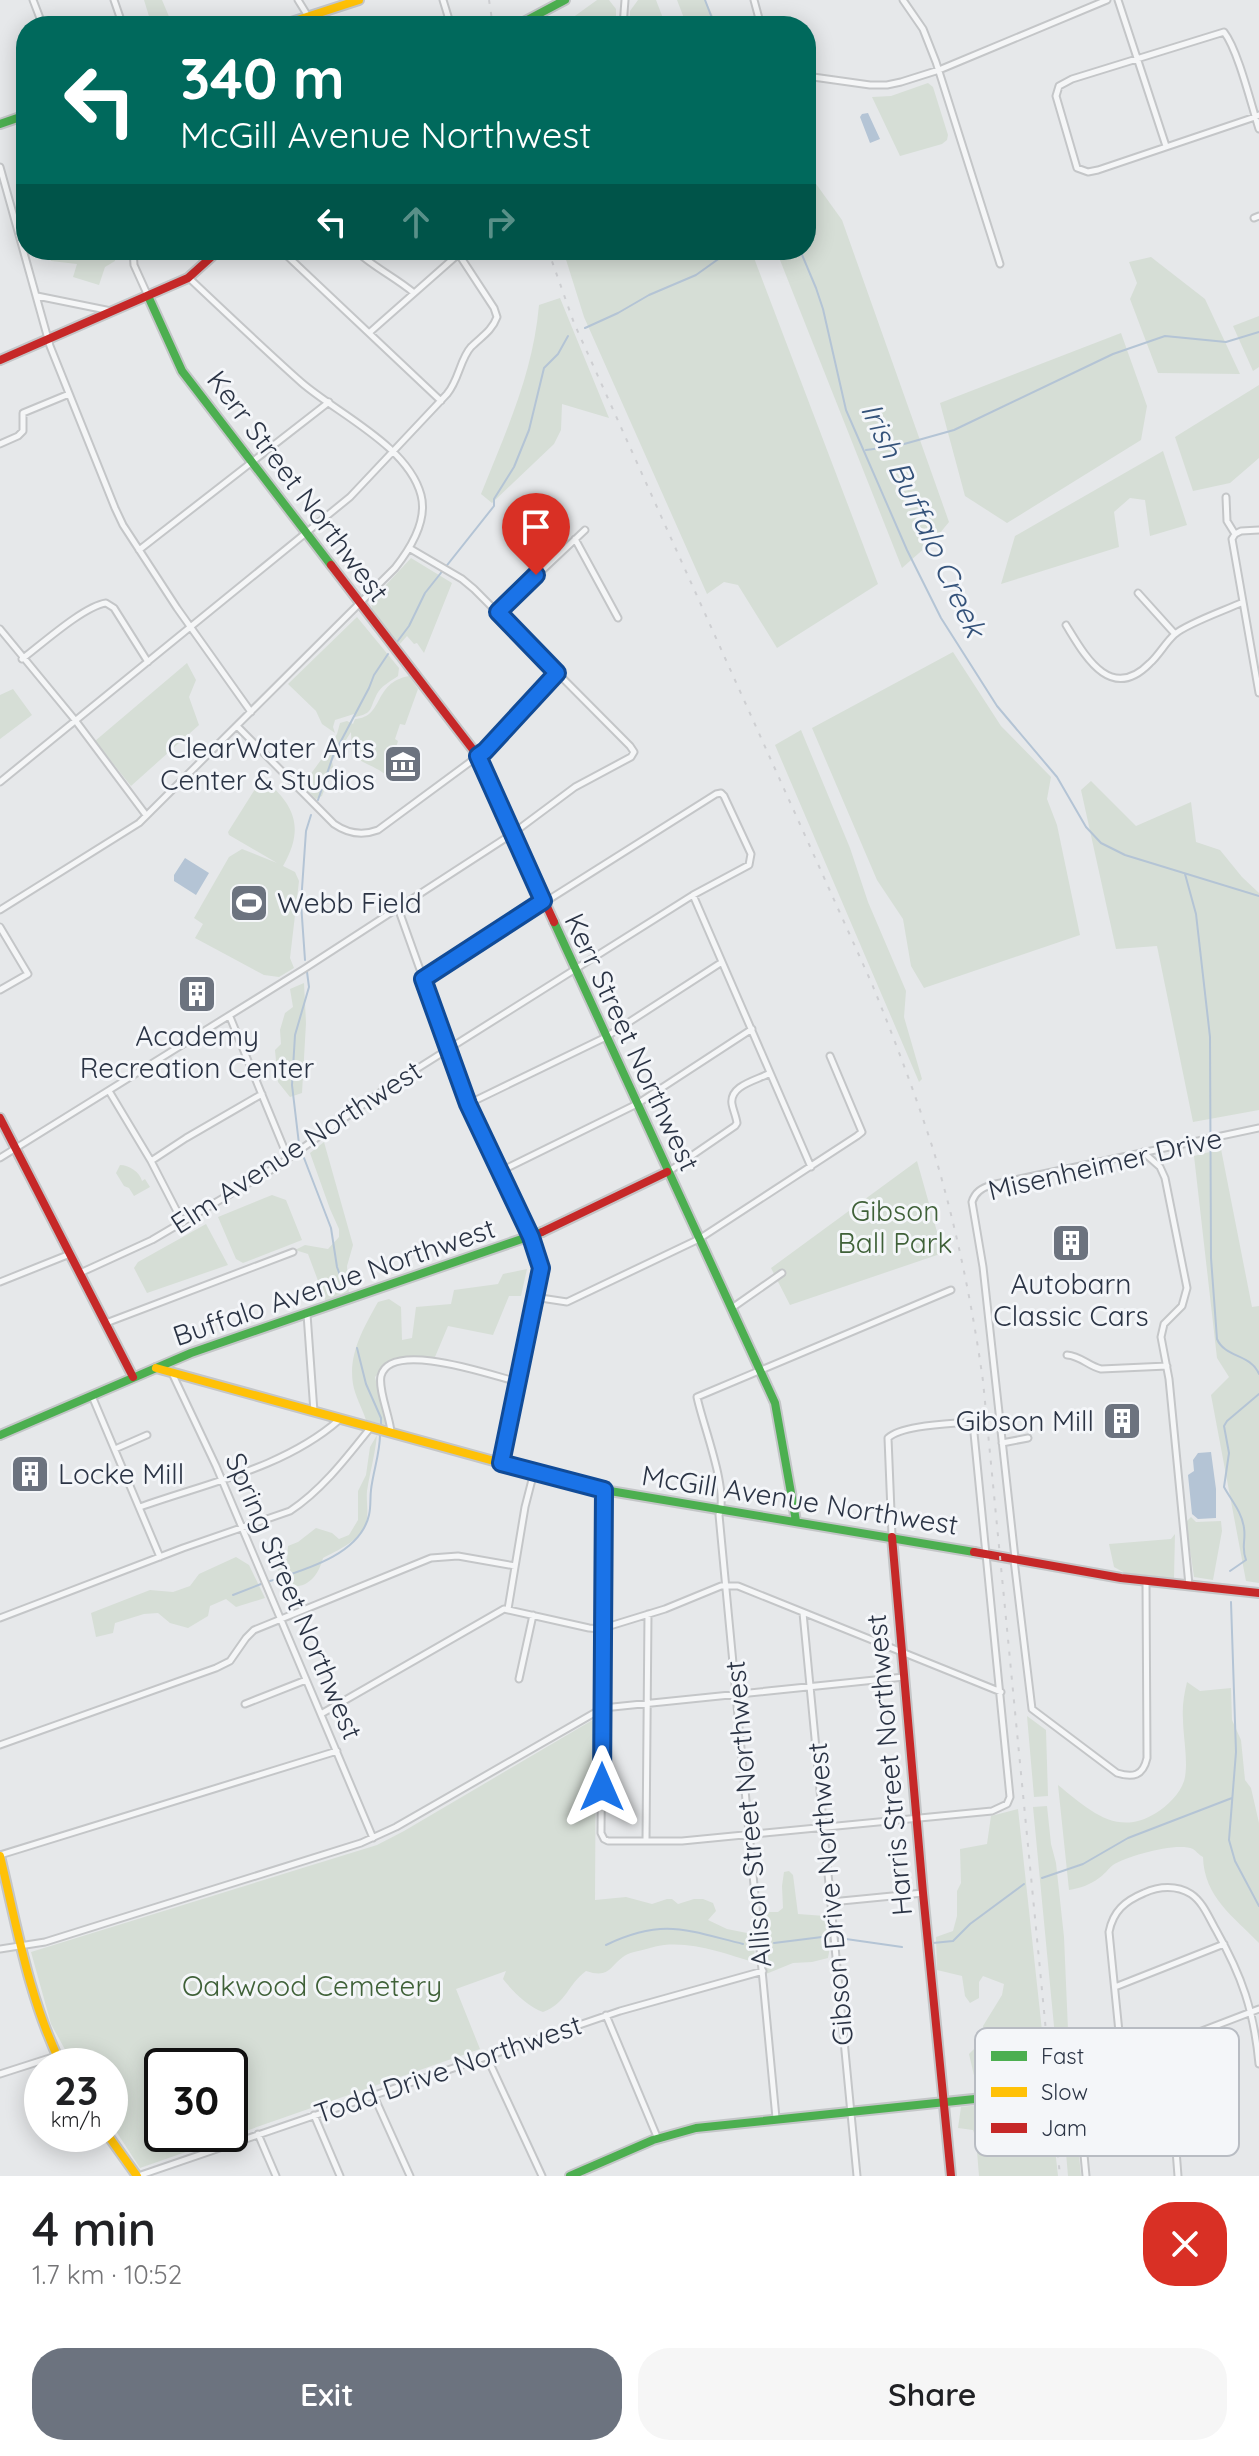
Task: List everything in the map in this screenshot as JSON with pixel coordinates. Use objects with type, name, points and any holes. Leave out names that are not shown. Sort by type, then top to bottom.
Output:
[{"type":"street","points":[[298,0],[308,16],[359,0]]},
{"type":"street","points":[[536,16],[565,0]]},
{"type":"street","points":[[903,0],[923,29],[939,70],[1000,264]]},
{"type":"street","points":[[816,77],[887,85],[939,70],[1107,0]]},
{"type":"street","points":[[1118,0],[1166,146]]},
{"type":"street","points":[[1257,116],[1098,170],[1081,171],[1077,168],[1065,132],[1057,90],[1072,79],[1224,32],[1257,116],[1259,129]]},
{"type":"street","points":[[0,167],[16,223]]},
{"type":"street","points":[[27,260],[48,339],[115,508],[139,550],[251,712]]},
{"type":"street","points":[[133,260],[148,296]]},
{"type":"street","points":[[0,360],[188,278],[208,260]]},
{"type":"street","points":[[292,260],[441,401]]},
{"type":"street","points":[[366,260],[414,293]]},
{"type":"street","points":[[369,333],[449,260]]},
{"type":"street","points":[[0,782],[350,497],[441,401],[456,383],[469,350],[485,336],[497,317],[465,260]]},
{"type":"street","points":[[0,910],[130,830],[395,568],[421,522],[422,495],[394,451],[306,385],[188,278]]},
{"type":"street","points":[[37,296],[112,311]]},
{"type":"street","name":"Kerr Street Northwest","points":[[148,296],[182,371],[478,756],[778,1411],[796,1521]]},
{"type":"street","points":[[0,444],[23,431],[23,413],[69,394]]},
{"type":"street","points":[[139,550],[329,402]]},
{"type":"street","points":[[1226,497],[1227,521],[1235,534]]},
{"type":"street","points":[[498,612],[585,530]]},
{"type":"street","points":[[1259,530],[1241,531],[1232,539],[1256,657],[1259,693]]},
{"type":"street","points":[[575,539],[618,618]]},
{"type":"street","points":[[0,1158],[230,1017],[512,834],[575,787],[631,757],[634,752],[630,746],[474,589],[409,548]]},
{"type":"street","points":[[1138,593],[1175,634]]},
{"type":"street","points":[[1066,625],[1094,667],[1103,674],[1121,677],[1150,664],[1175,634],[1243,602]]},
{"type":"street","points":[[22,659],[86,611],[106,603],[114,608],[148,662]]},
{"type":"street","points":[[0,629],[75,720],[146,815]]},
{"type":"street","points":[[237,726],[334,824],[351,832],[366,834],[378,830],[485,751],[557,673]]},
{"type":"street","name":"Elm Avenue Northwest","points":[[80,1273],[183,1223],[288,1158],[388,1087],[693,895],[744,868],[751,861],[751,854],[724,796],[716,794],[543,901]]},
{"type":"street","points":[[693,895],[811,1167]]},
{"type":"street","points":[[423,979],[543,901]]},
{"type":"street","points":[[398,908],[468,1104],[531,1237],[541,1268],[501,1463]]},
{"type":"street","points":[[0,927],[28,974],[0,990]]},
{"type":"street","points":[[468,1104],[606,1037],[722,962]]},
{"type":"street","points":[[230,1017],[288,1158]]},
{"type":"street","points":[[499,1172],[637,1104],[752,1029]]},
{"type":"street","points":[[534,1297],[567,1302],[699,1239],[862,1132],[830,1056]]},
{"type":"street","name":"Buffalo Avenue Northwest","points":[[0,1435],[191,1353],[531,1237],[667,1172],[735,1126],[734,1093],[770,1073]]},
{"type":"street","points":[[109,1091],[151,1161],[183,1223]]},
{"type":"street","points":[[151,1161],[262,1094]]},
{"type":"street","points":[[0,1118],[133,1377]]},
{"type":"street","name":"Misenheimer Drive","points":[[1146,1581],[1147,1758],[1139,1773],[1128,1777],[1117,1773],[1032,1709],[983,1267],[972,1202],[980,1189],[1259,1128]]},
{"type":"street","points":[[1143,1152],[1160,1167],[1165,1178],[1187,1288],[1182,1306],[1164,1324],[1161,1337],[1167,1366],[1189,1586]]},
{"type":"street","points":[[106,1323],[293,1252]]},
{"type":"street","points":[[0,1282],[70,1253]]},
{"type":"street","points":[[732,1308],[782,1273]]},
{"type":"street","points":[[760,1369],[951,1290]]},
{"type":"street","points":[[307,1314],[314,1412]]},
{"type":"street","points":[[1067,1355],[1081,1358],[1101,1369],[1167,1366]]},
{"type":"street","points":[[391,1432],[381,1381],[384,1370],[399,1361],[432,1360],[518,1382]]},
{"type":"street","name":"McGill Avenue Northwest","points":[[156,1368],[604,1490],[1146,1581],[1259,1593]]},
{"type":"street","name":"Allison Street Northwest","points":[[760,1369],[697,1397],[723,1506],[719,1515],[776,2118]]},
{"type":"street","name":"Spring Street Northwest","points":[[171,1372],[243,1529],[373,1838]]},
{"type":"street","points":[[92,1395],[160,1557]]},
{"type":"street","points":[[140,1507],[292,1453],[324,1434],[341,1419]]},
{"type":"street","name":"Harris Street Northwest","points":[[951,2176],[901,1653],[888,1438],[897,1432],[973,1423],[986,1553]]},
{"type":"street","points":[[0,1618],[290,1511],[332,1474],[371,1427]]},
{"type":"street","points":[[115,1449],[147,1435]]},
{"type":"street","points":[[1002,1443],[1028,1438]]},
{"type":"street","points":[[508,1609],[534,1472]]},
{"type":"street","points":[[604,1490],[601,1833],[604,1839],[682,1841],[992,1811],[1007,1804],[1010,1797],[986,1553]]},
{"type":"street","points":[[0,1745],[216,1668],[233,1658],[249,1633],[431,1558],[458,1556],[515,1566]]},
{"type":"street","points":[[321,1714],[497,1612],[508,1609],[589,1628],[604,1628],[726,1585],[756,1592],[1001,1692]]},
{"type":"street","name":"Gibson Drive Northwest","points":[[803,1613],[857,2176]]},
{"type":"street","points":[[646,1841],[648,1614]]},
{"type":"street","points":[[519,1679],[533,1615]]},
{"type":"street","points":[[0,1949],[58,1938],[373,1838],[603,1708],[904,1677]]},
{"type":"street","points":[[245,1704],[306,1680]]},
{"type":"street","points":[[53,2048],[38,2012],[0,1856],[337,1751]]},
{"type":"street","points":[[1119,2028],[1109,1932],[1112,1920],[1127,1901],[1153,1889],[1169,1887],[1192,1895],[1201,1904],[1235,1963],[1256,2010],[1259,2064]]},
{"type":"street","points":[[831,1902],[923,1893]]},
{"type":"street","points":[[1115,1987],[1224,1944]]},
{"type":"street","name":"Todd Drive Northwest","points":[[137,2176],[606,2015],[763,1971]]},
{"type":"street","points":[[1210,2028],[1256,2010]]},
{"type":"street","points":[[606,2015],[658,2139]]},
{"type":"street","points":[[486,2055],[542,2176]]},
{"type":"street","points":[[0,2074],[24,2066]]},
{"type":"street","points":[[373,2094],[410,2176]]},
{"type":"street","points":[[570,2176],[658,2139],[696,2128],[975,2098]]},
{"type":"street","points":[[314,2115],[340,2176]]},
{"type":"street","points":[[258,2134],[276,2176]]},
{"type":"street","points":[[120,2152],[137,2176]]},
{"type":"street","points":[[1084,2156],[1086,2176]]},
{"type":"street","points":[[1176,2156],[1178,2176]]},
{"type":"green space","points":[[144,0],[162,0],[169,16],[149,16]]},
{"type":"green space","points":[[597,0],[609,0],[616,9],[616,16],[575,16]]},
{"type":"green space","points":[[638,0],[656,0],[662,16],[630,16]]},
{"type":"green space","points":[[677,0],[705,0],[713,16],[683,16]]},
{"type":"green space","points":[[928,83],[933,87],[947,140],[900,156],[872,97],[891,96]]},
{"type":"green space","points":[[816,184],[842,220],[949,522],[902,568],[780,260],[816,260]]},
{"type":"green space","points":[[1151,257],[1205,299],[1240,374],[1158,373],[1130,299],[1137,283],[1129,262]]},
{"type":"green space","points":[[115,260],[105,267],[99,285],[73,277],[77,264],[51,261]]},
{"type":"green space","points":[[566,260],[755,260],[878,584],[777,648],[738,585],[724,582],[707,594],[584,317]]},
{"type":"green space","points":[[560,298],[609,418],[562,404],[561,430],[554,444],[492,503],[481,494],[525,379],[539,305]]},
{"type":"green space","points":[[1259,316],[1259,367],[1253,371],[1233,326]]},
{"type":"green space","points":[[1121,333],[1147,406],[1141,440],[1007,523],[965,496],[940,403]]},
{"type":"green space","points":[[1259,385],[1259,458],[1230,483],[1193,491],[1175,437]]},
{"type":"green space","points":[[1163,451],[1187,525],[1150,536],[1145,500],[1130,498],[1114,512],[1119,547],[1001,584],[1015,536]]},
{"type":"green space","points":[[411,558],[452,583],[424,653],[407,636],[399,645],[372,609],[371,601]]},
{"type":"green space","points":[[357,617],[399,668],[398,676],[379,691],[368,712],[335,720],[335,733],[322,724],[316,711],[288,684]]},
{"type":"green space","points":[[953,652],[1001,726],[1051,777],[1047,799],[1057,825],[1080,935],[924,988],[911,966],[903,919],[877,880],[812,728]]},
{"type":"green space","points":[[187,663],[196,680],[189,697],[199,725],[131,786],[95,741]]},
{"type":"green space","points":[[409,676],[418,689],[405,725],[400,724],[387,776],[352,754],[351,732],[332,761],[333,767],[322,796],[316,799],[302,786],[326,753],[340,723],[347,721],[353,724],[355,719],[364,717],[376,706],[389,685]]},
{"type":"green space","points":[[13,689],[32,715],[0,739],[0,695]]},
{"type":"green space","points":[[801,730],[906,991],[904,1017],[922,1079],[919,1082],[775,745]]},
{"type":"green space","name":"Webb Field","points":[[262,778],[289,807],[295,828],[294,840],[283,866],[295,872],[299,881],[290,958],[294,968],[279,977],[264,975],[195,938],[203,924],[194,918],[229,857],[242,849],[277,863],[228,832]]},
{"type":"green space","points":[[1091,781],[1136,826],[1191,802],[1196,842],[1220,850],[1259,893],[1259,1110],[1193,1122],[1157,946],[1116,949],[1081,790]]},
{"type":"green space","points":[[304,983],[306,1023],[302,1093],[290,1097],[278,1082],[275,1050],[281,1044],[280,1030],[285,1013],[293,1007],[290,989]]},
{"type":"green space","points":[[324,1142],[353,1245],[347,1266],[349,1294],[326,1302],[308,1254],[295,1250],[305,1245],[328,1249],[339,1237],[339,1229],[310,1153]]},
{"type":"green space","points":[[1221,1149],[1252,1307],[1259,1306],[1259,1583],[1246,1581],[1211,1395],[1229,1377],[1217,1358],[1194,1156]]},
{"type":"green space","name":"Gibson Ball Park","points":[[917,1161],[943,1253],[790,1305],[771,1268]]},
{"type":"green space","points":[[120,1165],[134,1170],[150,1187],[134,1196],[116,1173]]},
{"type":"green space","points":[[272,1195],[286,1200],[302,1240],[243,1263],[236,1259],[218,1217]]},
{"type":"green space","points":[[206,1224],[228,1265],[147,1293],[134,1268],[138,1262]]},
{"type":"green space","points":[[527,1269],[521,1296],[509,1296],[493,1335],[448,1326],[435,1357],[392,1359],[375,1377],[387,1425],[366,1420],[354,1388],[353,1362],[358,1341],[378,1302],[389,1299],[401,1307],[402,1340],[412,1338],[416,1307],[451,1304],[454,1290],[498,1284],[503,1274]]},
{"type":"green space","points":[[377,1435],[367,1491],[367,1519],[363,1529],[348,1544],[323,1558],[310,1581],[299,1586],[285,1585],[275,1564],[287,1559],[288,1546],[316,1528],[339,1539],[349,1535],[358,1520],[358,1491],[366,1475],[370,1447]]},
{"type":"green space","points":[[1191,1517],[1196,1522],[1221,1521],[1213,1580],[1194,1577],[1186,1522]]},
{"type":"green space","points":[[1175,1534],[1174,1578],[1125,1573],[1114,1567],[1109,1544],[1171,1539]]},
{"type":"green space","points":[[236,1557],[249,1565],[265,1598],[236,1607],[226,1599],[210,1606],[208,1616],[188,1628],[170,1623],[158,1613],[144,1614],[115,1623],[113,1633],[96,1637],[91,1613],[150,1590],[173,1592],[190,1586],[199,1574]]},
{"type":"green space","points":[[1187,1682],[1200,1691],[1231,1688],[1232,1720],[1241,1740],[1245,1780],[1251,1788],[1259,1823],[1259,1943],[1222,1905],[1209,1884],[1203,1857],[1193,1849],[1175,1847],[1129,1858],[1113,1865],[1092,1883],[1069,1890],[1058,1785],[1092,1811],[1116,1821],[1128,1823],[1142,1820],[1164,1807],[1184,1781],[1183,1710]]},
{"type":"green space","points":[[1027,1716],[1046,1730],[1048,1796],[1034,1797]]},
{"type":"green space","name":"Oakwood Cemetery","points":[[596,1718],[595,1900],[626,1897],[652,1904],[672,1899],[678,1904],[703,1899],[713,1903],[716,1911],[708,1920],[727,1929],[752,1934],[756,1963],[699,1947],[656,1946],[626,1955],[608,1971],[586,1971],[557,2004],[543,2012],[511,1989],[503,1979],[506,1971],[456,1989],[480,2049],[248,2130],[248,2048],[144,2048],[144,2152],[186,2152],[140,2168],[128,2150],[128,2048],[64,2048],[51,2024],[31,1952],[377,1845]]},
{"type":"green space","points":[[1047,1806],[1064,1937],[1068,2028],[1054,2028],[1033,1807]]},
{"type":"green space","points":[[1018,1809],[1042,2028],[983,2028],[1002,1995],[1004,1984],[983,1976],[979,1982],[979,1998],[970,2003],[965,1996],[962,1976],[937,1970],[936,1937],[953,1931],[957,1916],[957,1891],[961,1883],[960,1849],[987,1844],[991,1816]]},
{"type":"green space","points":[[789,1871],[793,1875],[798,1914],[825,1916],[830,1937],[828,1958],[793,1963],[766,1974],[762,1912],[778,1912],[783,1908],[784,1872]]},
{"type":"green space","points":[[975,2048],[975,2080],[969,2054]]},
{"type":"green space","points":[[975,2106],[975,2136],[973,2130],[958,2128],[961,2107]]},
{"type":"green space","points":[[977,2156],[1056,2156],[1058,2176],[979,2176]]},
{"type":"green space","points":[[1066,2156],[1079,2156],[1081,2176],[1068,2176]]},
{"type":"water","points":[[868,113],[880,139],[870,143],[860,117]]},
{"type":"water","points":[[185,858],[209,873],[196,895],[174,881],[174,875]]},
{"type":"water","points":[[1211,1452],[1216,1518],[1198,1519],[1192,1514],[1188,1475],[1194,1471],[1193,1460],[1198,1453]]},
{"type":"waterway","name":"Irish Buffalo Creek","points":[[705,0],[711,16]]},
{"type":"waterway","points":[[585,328],[696,275],[717,260]]},
{"type":"waterway","name":"Irish Buffalo Creek","points":[[804,260],[823,309],[846,410],[907,550],[941,618],[997,706],[1057,777],[1086,827],[1101,843],[1125,855],[1259,896]]},
{"type":"waterway","points":[[866,450],[897,446],[954,430],[1113,354],[1165,336],[1226,342],[1259,332]]},
{"type":"waterway","points":[[397,642],[409,626],[425,593],[494,506],[494,499],[514,467],[529,430],[544,368],[558,354],[568,336]]},
{"type":"waterway","points":[[318,800],[333,756],[388,654]]},
{"type":"waterway","points":[[305,960],[301,903],[306,831],[311,815]]},
{"type":"waterway","points":[[1185,874],[1196,914],[1210,1037],[1211,1258],[1217,1339],[1226,1350],[1250,1363],[1259,1374]]},
{"type":"waterway","points":[[299,1144],[292,1085],[295,1035],[309,987],[307,972]]},
{"type":"waterway","points":[[304,1158],[331,1228],[337,1267],[345,1289]]},
{"type":"waterway","points":[[357,1348],[381,1424]]},
{"type":"waterway","points":[[1230,1571],[1246,1560],[1243,1522],[1224,1487],[1229,1453],[1224,1426],[1259,1394]]},
{"type":"waterway","points":[[270,1581],[329,1559],[355,1541],[364,1529],[370,1512],[380,1435]]},
{"type":"waterway","points":[[233,1595],[261,1584]]},
{"type":"waterway","points":[[1231,1602],[1236,1752],[1229,1840],[1235,1861],[1259,1906]]},
{"type":"waterway","points":[[1042,1878],[1083,1864],[1128,1838],[1232,1798]]},
{"type":"waterway","points":[[933,1943],[953,1941],[970,1924],[1024,1884]]},
{"type":"waterway","points":[[606,1945],[643,1931],[659,1929],[690,1931],[743,1944]]},
{"type":"waterway","points":[[774,1943],[822,1937]]},
{"type":"waterway","points":[[839,1938],[902,1947]]},
{"type":"railway","points":[[489,0],[491,16]]},
{"type":"railway","points":[[552,260],[574,323],[872,984],[919,1107],[949,1206],[983,1381],[1046,2028]]},
{"type":"railway","points":[[1058,2156],[1060,2176]]},
{"type":"traffic: fast","points":[[535,16],[565,0]]},
{"type":"traffic: fast","points":[[0,124],[16,118]]},
{"type":"traffic: fast","points":[[148,296],[182,371],[331,565]]},
{"type":"traffic: fast","points":[[554,922],[775,1403],[796,1521]]},
{"type":"traffic: fast","points":[[0,1435],[191,1353],[542,1232]]},
{"type":"traffic: fast","points":[[541,1474],[604,1490],[974,1552]]},
{"type":"traffic: fast","points":[[570,2176],[653,2140],[696,2128],[975,2099]]},
{"type":"traffic: slow","points":[[310,16],[359,0]]},
{"type":"traffic: slow","points":[[156,1368],[541,1474]]},
{"type":"traffic: slow","points":[[0,1856],[32,1989],[54,2048]]},
{"type":"traffic: slow","points":[[120,2152],[137,2176]]},
{"type":"traffic: jam","points":[[0,360],[188,278],[208,260]]},
{"type":"traffic: jam","points":[[331,565],[478,756],[554,922]]},
{"type":"traffic: jam","points":[[0,1118],[133,1377]]},
{"type":"traffic: jam","points":[[542,1232],[667,1172]]},
{"type":"traffic: jam","points":[[892,1537],[951,2176]]},
{"type":"traffic: jam","points":[[974,1552],[1121,1578],[1259,1593]]},
{"type":"place","name":"ClearWater Arts Center & Studios","points":[[403,764]]},
{"type":"place","name":"Webb Field","points":[[249,903]]},
{"type":"place","name":"Academy Recreation Center","points":[[197,994]]},
{"type":"place","name":"Autobarn Classic Cars","points":[[1071,1243]]},
{"type":"place","name":"Gibson Mill","points":[[1122,1421]]},
{"type":"place","name":"Locke Mill","points":[[30,1474]]},
{"type":"route","points":[[536,575],[498,612],[557,673],[478,756],[543,901],[423,979],[468,1104],[531,1237],[541,1268],[501,1463],[604,1490],[602,1787]]}]
